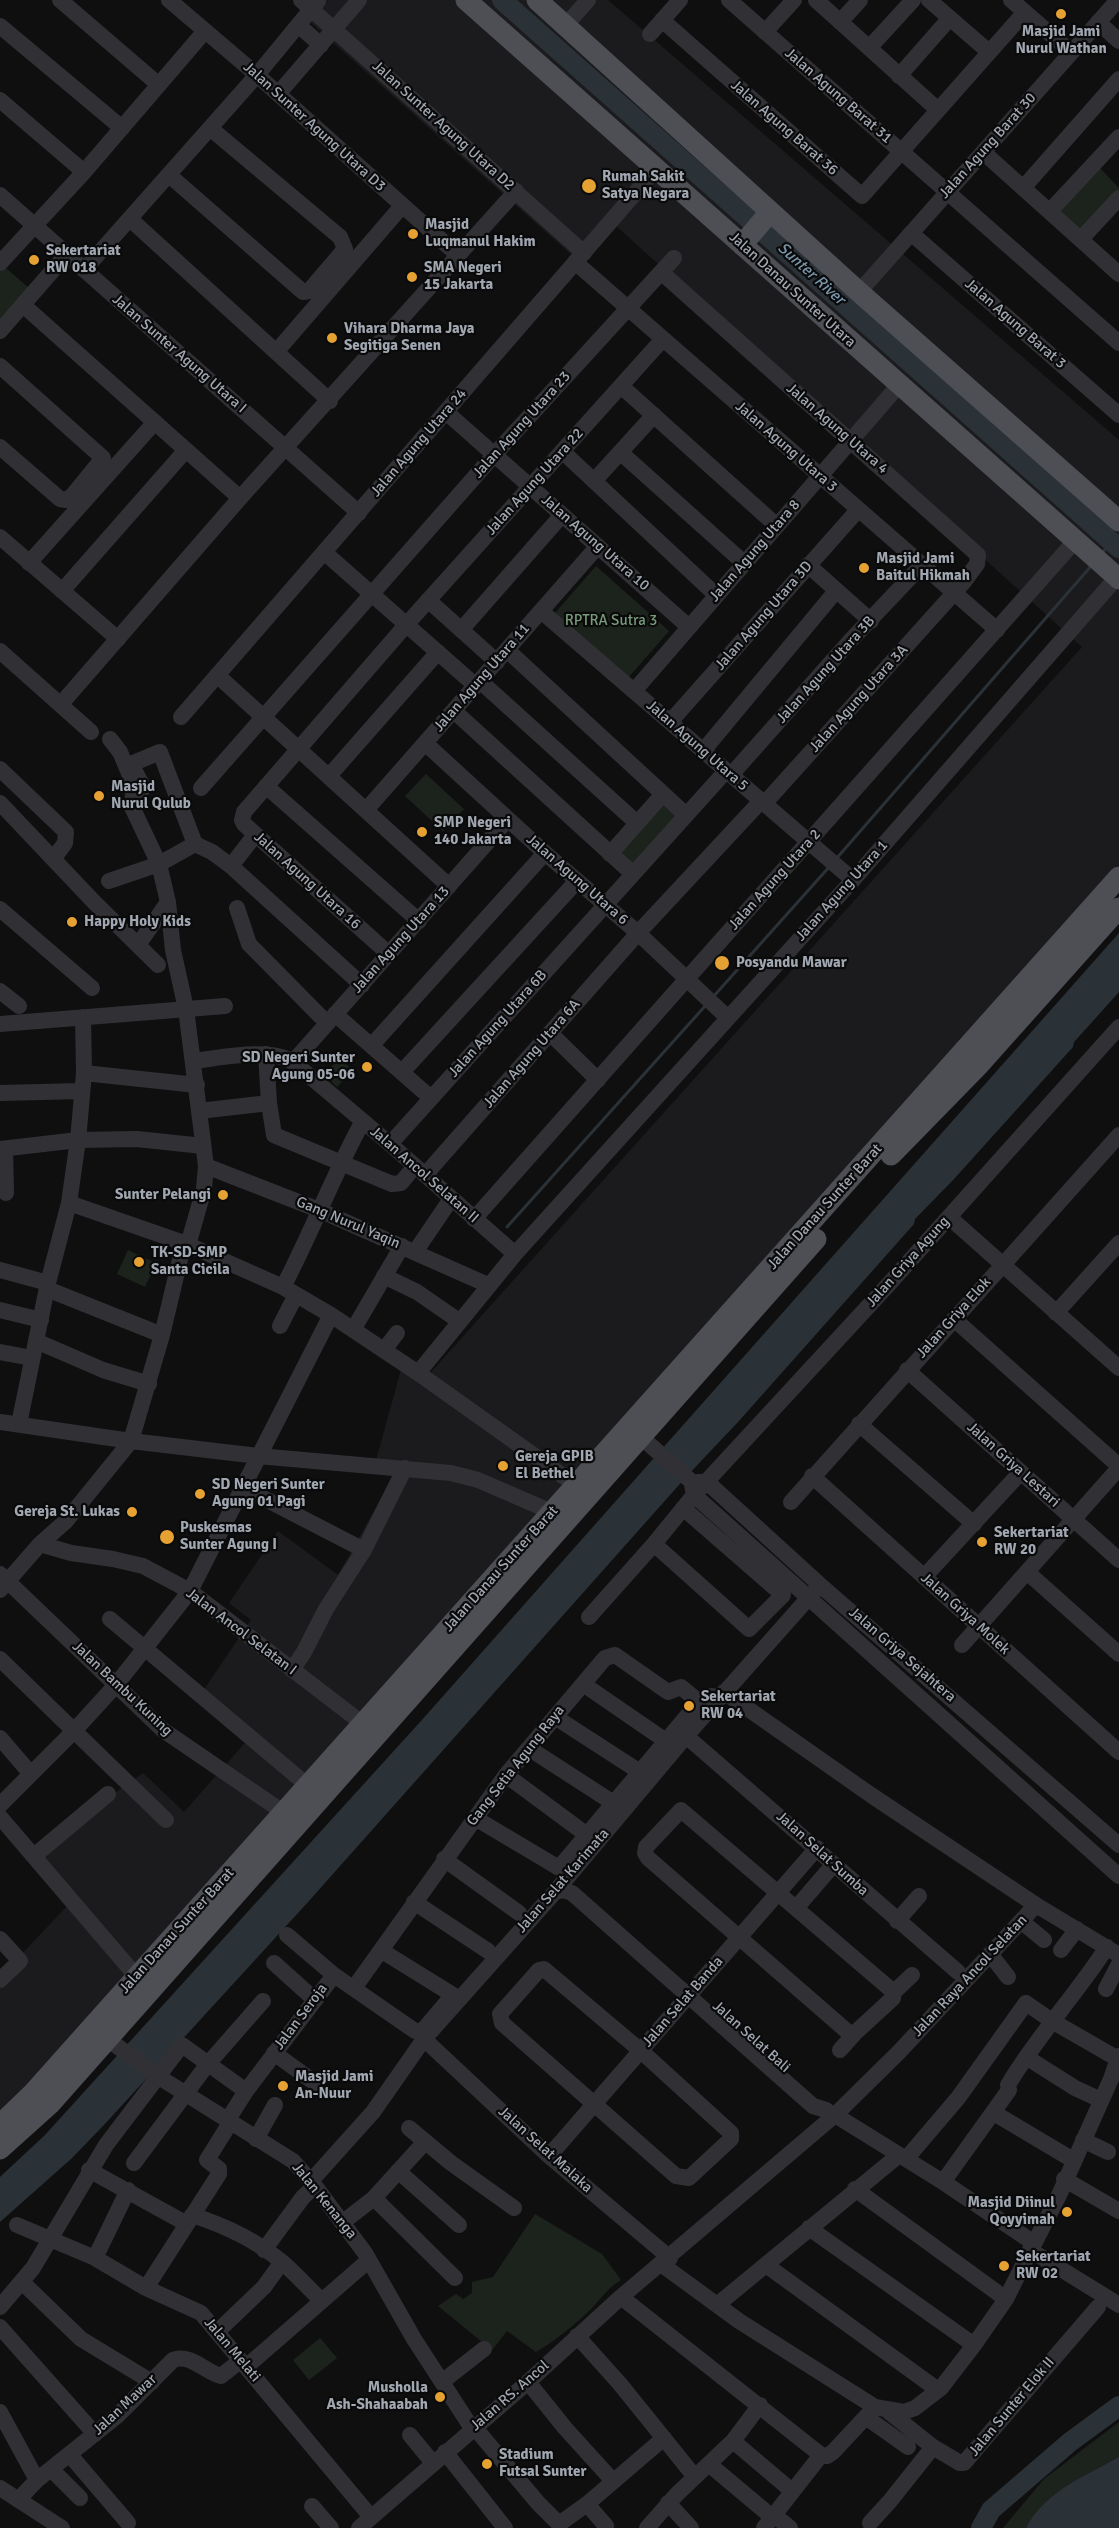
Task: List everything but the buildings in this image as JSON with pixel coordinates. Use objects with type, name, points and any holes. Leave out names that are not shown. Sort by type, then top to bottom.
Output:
[{"type":"main road","name":"Jalan Danau Sunter Utara","points":[[466,0],[656,169],[745,242],[899,385],[1115,575]]},
{"type":"main road","points":[[537,0],[768,215],[1117,516]]},
{"type":"main road","points":[[745,242],[768,215]]},
{"type":"main road","name":"Jalan Danau Sunter Barat","points":[[0,2149],[50,2104],[111,2041],[552,1512],[677,1370],[977,1067],[1097,917],[1119,877]]},
{"type":"main road","name":"Jalan Danau Sunter Barat","points":[[1097,917],[1119,908]]},
{"type":"main road","name":"Jalan Danau Sunter Barat","points":[[0,2125],[33,2093],[362,1723],[425,1666],[647,1443],[804,1241]]},
{"type":"street","points":[[60,0],[159,85]]},
{"type":"street","name":"Jalan Sunter Agung Utara D3","points":[[169,0],[257,75],[458,255]]},
{"type":"street","points":[[278,94],[359,0]]},
{"type":"street","points":[[566,25],[588,0]]},
{"type":"street","points":[[650,34],[680,0]]},
{"type":"street","name":"Jalan Agung Barat 31","points":[[729,0],[1118,342]]},
{"type":"street","points":[[765,32],[794,0]]},
{"type":"street","points":[[816,0],[938,110]]},
{"type":"street","points":[[840,22],[860,0]]},
{"type":"street","points":[[869,48],[913,0]]},
{"type":"street","points":[[929,0],[989,52]]},
{"type":"street","points":[[1011,0],[1071,52]]},
{"type":"street","name":"Jalan Agung Barat 30","points":[[859,292],[1118,0]]},
{"type":"street","points":[[84,270],[257,75],[298,25],[310,3]]},
{"type":"street","name":"Jalan Sunter Agung Utara D2","points":[[310,3],[334,29],[516,191],[580,257]]},
{"type":"street","points":[[901,151],[1025,12]]},
{"type":"street","points":[[899,76],[950,18]]},
{"type":"street","name":"Jalan Agung Barat 36","points":[[662,20],[862,196],[901,151]]},
{"type":"street","points":[[1098,22],[1119,41]]},
{"type":"street","points":[[298,25],[321,45]]},
{"type":"street","points":[[0,26],[122,128]]},
{"type":"street","points":[[0,263],[84,172],[205,31]]},
{"type":"street","points":[[1023,188],[1119,79]]},
{"type":"street","points":[[0,100],[84,172]]},
{"type":"street","points":[[169,175],[303,292],[309,291],[341,256],[345,249],[340,237],[210,128]]},
{"type":"street","points":[[1050,212],[1119,137]]},
{"type":"street","points":[[983,152],[1081,239],[1117,267]]},
{"type":"street","name":"Jalan Agung Utara 24","points":[[181,717],[656,169]]},
{"type":"street","points":[[61,704],[240,498],[330,401],[516,191]]},
{"type":"street","name":"Jalan Sunter Agung Utara I","points":[[0,195],[358,513]]},
{"type":"street","points":[[1081,239],[1119,198]]},
{"type":"street","points":[[276,352],[402,206]]},
{"type":"street","points":[[130,219],[330,401]]},
{"type":"street","name":"Jalan Agung Barat 3","points":[[911,233],[1119,415]]},
{"type":"street","points":[[0,331],[67,254]]},
{"type":"street","name":"Jalan Agung Utara 3","points":[[580,257],[629,308],[663,339],[997,630]]},
{"type":"street","name":"Jalan Agung Utara 23","points":[[201,788],[494,455],[674,258]]},
{"type":"street","name":"Jalan Agung Utara 4","points":[[661,272],[978,555],[977,564],[954,593]]},
{"type":"street","points":[[22,305],[240,498]]},
{"type":"street","name":"Jalan Agung Utara 22","points":[[298,748],[663,339]]},
{"type":"street","points":[[0,366],[103,458],[72,496],[66,500],[60,499],[0,447]]},
{"type":"street","name":"Jalan Agung Utara 8","points":[[634,691],[899,385]]},
{"type":"street","points":[[621,386],[777,526]]},
{"type":"street","name":"Jalan Agung Utara 10","points":[[446,412],[689,627]]},
{"type":"street","points":[[594,481],[654,415]]},
{"type":"street","points":[[29,563],[155,422]]},
{"type":"street","points":[[62,591],[186,450]]},
{"type":"street","points":[[562,451],[716,595]]},
{"type":"street","points":[[620,452],[744,563]]},
{"type":"street","name":"Jalan Agung Utara 3D","points":[[670,722],[858,510]]},
{"type":"street","points":[[461,630],[562,515]]},
{"type":"street","points":[[0,537],[117,639]]},
{"type":"street","name":"Jalan Agung Utara 11","points":[[366,810],[598,546]]},
{"type":"street","name":"Jalan Agung Utara 2","points":[[474,1219],[997,630],[1080,546]]},
{"type":"street","points":[[324,552],[637,823]]},
{"type":"street","name":"Jalan Agung Utara 3B","points":[[686,815],[922,565]]},
{"type":"street","points":[[808,566],[871,621]]},
{"type":"street","name":"Jalan Agung Utara 1","points":[[515,1254],[724,1014],[854,880],[1115,575]]},
{"type":"street","points":[[703,752],[836,591]]},
{"type":"street","name":"Jalan Agung Utara 3A","points":[[638,933],[763,803],[954,593]]},
{"type":"street","points":[[428,600],[461,630],[502,656],[686,815]]},
{"type":"street","name":"Jalan Agung Utara 5","points":[[541,611],[854,880]]},
{"type":"street","points":[[0,651],[91,732]]},
{"type":"street","points":[[329,777],[438,652]]},
{"type":"street","points":[[217,675],[449,886]]},
{"type":"street","points":[[454,711],[633,874]]},
{"type":"street","points":[[3,1582],[66,1521],[131,1441],[149,1384],[186,1244],[204,1189],[206,1166],[197,1085],[186,1009],[173,950],[168,903],[159,864],[132,807],[134,785],[120,752],[110,739]]},
{"type":"street","name":"Jalan Agung Utara 6","points":[[426,743],[545,853],[638,933],[724,1014]]},
{"type":"street","name":"Jalan Agung Utara 16","points":[[298,748],[244,812],[242,820],[255,835],[389,954]]},
{"type":"street","points":[[133,793],[144,788],[132,764],[160,752],[195,844],[212,852],[231,866],[362,985]]},
{"type":"street","points":[[0,769],[66,832],[65,843],[54,858]]},
{"type":"street","points":[[266,786],[419,921]]},
{"type":"street","points":[[610,854],[663,794]]},
{"type":"street","points":[[0,803],[94,902],[158,964]]},
{"type":"street","name":"Jalan Agung Utara 6B","points":[[390,1144],[686,815]]},
{"type":"street","name":"Jalan Agung Utara 13","points":[[293,1062],[508,819]]},
{"type":"street","points":[[231,866],[255,835]]},
{"type":"street","points":[[109,881],[159,864],[195,844]]},
{"type":"street","points":[[372,1045],[545,853]]},
{"type":"street","points":[[402,1072],[577,881]]},
{"type":"street","points":[[138,945],[168,903]]},
{"type":"street","points":[[237,908],[249,944],[331,1019],[372,1045],[431,1098]]},
{"type":"street","points":[[0,909],[92,988]]},
{"type":"street","name":"Jalan Agung Utara 6A","points":[[340,1163],[396,1184],[420,1171],[550,1033],[638,933]]},
{"type":"street","points":[[0,991],[19,1006]]},
{"type":"street","points":[[0,1024],[225,1006]]},
{"type":"street","points":[[20,1424],[48,1286],[69,1203],[84,1073],[83,1017]]},
{"type":"street","name":"Jalan Griya Agung","points":[[693,1489],[949,1217],[1119,1027]]},
{"type":"street","points":[[550,1033],[598,1080]]},
{"type":"street","points":[[266,1054],[269,1103],[274,1135],[340,1163]]},
{"type":"street","name":"Jalan Ancol Selatan II","points":[[193,1061],[266,1054],[286,1058],[293,1062],[515,1254]]},
{"type":"street","points":[[84,1073],[197,1085]]},
{"type":"street","points":[[0,1093],[82,1091]]},
{"type":"street","points":[[199,1112],[269,1103]]},
{"type":"street","points":[[280,1326],[319,1210],[340,1163],[363,1121]]},
{"type":"street","name":"Jalan Griya Elok","points":[[791,1502],[1119,1135]]},
{"type":"street","points":[[6,1193],[2,1149],[78,1140],[137,1139],[203,1146]]},
{"type":"street","name":"Gang Nurul Yaqin","points":[[206,1166],[319,1210],[488,1285]]},
{"type":"street","points":[[353,1330],[384,1276],[451,1199]]},
{"type":"street","points":[[69,1203],[186,1244],[290,1291],[331,1315],[418,1373],[577,1486]]},
{"type":"street","points":[[949,1217],[1056,1313],[1116,1360]]},
{"type":"street","points":[[1056,1313],[1119,1243]]},
{"type":"street","points":[[418,1373],[515,1254]]},
{"type":"street","points":[[0,1270],[48,1286],[162,1335]]},
{"type":"street","points":[[384,1276],[417,1292],[459,1321]]},
{"type":"street","points":[[0,1310],[41,1320]]},
{"type":"street","points":[[0,1805],[115,1686],[190,1591],[331,1315]]},
{"type":"street","points":[[954,1318],[1119,1467],[962,1645]]},
{"type":"street","points":[[384,1350],[397,1333]]},
{"type":"street","points":[[0,1352],[34,1350],[149,1384]]},
{"type":"street","name":"Jalan Griya Lestari","points":[[907,1370],[1119,1560]]},
{"type":"street","points":[[0,1422],[258,1456],[452,1473],[478,1480],[552,1512]]},
{"type":"street","points":[[859,1424],[974,1524]]},
{"type":"street","points":[[647,1443],[693,1489],[783,1595],[749,1629],[654,1544]]},
{"type":"street","points":[[292,1670],[326,1609],[364,1550],[405,1468]]},
{"type":"street","points":[[924,1577],[1021,1472]]},
{"type":"street","name":"Jalan Griya Molek","points":[[812,1476],[1119,1752]]},
{"type":"street","points":[[242,1487],[364,1550]]},
{"type":"street","points":[[589,1617],[654,1544],[693,1489]]},
{"type":"street","name":"Jalan Griya Sejahtera","points":[[693,1489],[1119,1845]]},
{"type":"street","name":"Jalan Ancol Selatan I","points":[[40,1544],[71,1553],[104,1557],[143,1566],[190,1591],[362,1723]]},
{"type":"street","points":[[1027,1572],[1119,1654]]},
{"type":"street","name":"Jalan Bambu Kuning","points":[[3,1582],[83,1652],[115,1686],[163,1730],[283,1812]]},
{"type":"street","name":"Jalan Griya Sejahtera","points":[[814,1591],[1119,1876]]},
{"type":"street","name":"Jalan Selat Karimata","points":[[264,2250],[313,2183],[375,2109],[425,2034],[555,1892],[686,1736],[814,1591]]},
{"type":"street","points":[[110,1619],[308,1785]]},
{"type":"street","name":"Gang Setia Agung Raya","points":[[354,1988],[506,1775],[605,1658],[615,1655],[668,1692],[681,1687],[699,1702]]},
{"type":"street","points":[[0,1659],[166,1820]]},
{"type":"street","points":[[583,1684],[666,1741]]},
{"type":"street","points":[[475,1818],[559,1868],[699,1702],[710,1695],[722,1695],[1036,1905]]},
{"type":"street","points":[[555,1717],[639,1772]]},
{"type":"street","name":"Jalan Selat Sumba","points":[[686,1736],[818,1848],[897,1921],[958,1972]]},
{"type":"street","points":[[0,1738],[31,1774]]},
{"type":"street","points":[[530,1749],[615,1804]]},
{"type":"street","points":[[506,1775],[587,1835]]},
{"type":"street","points":[[34,1856],[108,1794]]},
{"type":"street","points":[[856,2032],[849,2033],[843,2029],[648,1858],[645,1853],[646,1847],[681,1810],[894,1992]]},
{"type":"street","points":[[0,1817],[137,1977]]},
{"type":"street","name":"Jalan Selat Banda","points":[[549,2156],[818,1848]]},
{"type":"street","points":[[444,1859],[519,1913]]},
{"type":"street","points":[[797,1907],[834,1864]]},
{"type":"street","name":"Jalan Selat Bali","points":[[578,1865],[579,1883],[585,1890],[813,2106],[831,2115]]},
{"type":"street","name":"Jalan Selat Bali","points":[[555,1892],[563,1890],[572,1893],[693,1991]]},
{"type":"street","points":[[897,1921],[919,1896]]},
{"type":"street","points":[[414,1902],[488,1951]]},
{"type":"street","name":"Jalan Raya Ancol Selatan","points":[[665,2261],[899,2052],[1036,1905],[1113,1951]]},
{"type":"street","points":[[1021,1921],[1053,1945],[1072,1926]]},
{"type":"street","points":[[287,1935],[334,1974]]},
{"type":"street","points":[[0,1939],[20,1961],[0,1980]]},
{"type":"street","points":[[382,1951],[453,1995],[425,2034]]},
{"type":"street","points":[[943,2182],[1010,2090],[1008,2085],[1052,2021],[1089,1975],[1113,1951]]},
{"type":"street","points":[[990,1954],[1008,1977]]},
{"type":"street","points":[[274,1963],[314,1999]]},
{"type":"street","points":[[1106,1989],[1119,1964]]},
{"type":"street","points":[[544,1969],[641,2051],[730,2133],[731,2139],[689,2178],[683,2179],[676,2176],[594,2104],[502,2023],[500,2014],[539,1970],[544,1969]]},
{"type":"street","name":"Jalan Seroja","points":[[189,2219],[219,2174],[219,2169],[207,2160],[246,2091],[334,1974],[415,2031],[425,2034]]},
{"type":"street","points":[[840,2050],[893,1998],[894,1992],[912,1975]]},
{"type":"street","points":[[134,2163],[207,2065],[263,2001]]},
{"type":"street","points":[[621,2297],[821,2455],[827,2456],[877,2412],[909,2411],[938,2390],[975,2344],[1006,2299],[1059,2193],[1101,2100],[1115,2080],[1118,2057],[1052,2021],[1030,2004],[1025,2003],[958,2098],[903,2157],[855,2189],[717,2305]]},
{"type":"street","name":"Jalan Selat Malaka","points":[[425,2034],[549,2156],[665,2261]]},
{"type":"street","name":"Jalan Kenanga","points":[[111,2041],[156,2075],[293,2161],[343,2222],[369,2260],[414,2339],[474,2429],[561,2524]]},
{"type":"street","points":[[0,2307],[22,2282],[105,2145],[156,2075],[182,2044],[207,2065],[246,2091]]},
{"type":"street","points":[[274,2053],[318,2085]]},
{"type":"street","points":[[1026,2057],[1075,2088],[1101,2100]]},
{"type":"street","points":[[256,2139],[275,2105]]},
{"type":"street","points":[[994,2113],[1073,2160]]},
{"type":"street","points":[[831,2115],[943,2182],[1119,2306]]},
{"type":"street","points":[[409,2128],[424,2142],[514,2208]]},
{"type":"street","points":[[1083,2140],[1108,2152]]},
{"type":"street","points":[[343,2222],[374,2198],[424,2142]]},
{"type":"street","points":[[89,2170],[189,2219],[239,2235],[282,2262],[322,2301]]},
{"type":"street","points":[[399,2171],[459,2225]]},
{"type":"street","points":[[1064,2180],[1119,2211]]},
{"type":"street","points":[[855,2189],[1006,2299]]},
{"type":"street","points":[[95,2258],[128,2190]]},
{"type":"street","points":[[374,2198],[455,2278]]},
{"type":"street","points":[[146,2288],[189,2219]]},
{"type":"street","name":"Jalan Melati","points":[[17,2224],[95,2258],[146,2288],[201,2313],[218,2331],[365,2523]]},
{"type":"street","points":[[809,2228],[975,2344]]},
{"type":"street","points":[[243,2364],[369,2260]]},
{"type":"street","points":[[665,2261],[717,2305],[877,2412],[908,2447]]},
{"type":"street","name":"Jalan RS. Ancol","points":[[365,2523],[528,2382],[621,2297],[665,2261]]},
{"type":"street","points":[[218,2331],[264,2287],[282,2262]]},
{"type":"street","points":[[766,2265],[938,2390]]},
{"type":"street","points":[[22,2282],[81,2339],[152,2382]]},
{"type":"street","name":"Jalan Sunter Elok II","points":[[877,2412],[960,2463],[967,2461],[1098,2307]]},
{"type":"street","points":[[0,2327],[95,2434]]},
{"type":"street","points":[[578,2336],[695,2477]]},
{"type":"street","points":[[442,2381],[484,2349]]},
{"type":"street","name":"Jalan Mawar","points":[[18,2500],[38,2480],[95,2434],[177,2358],[186,2359],[221,2376],[243,2364]]},
{"type":"street","points":[[528,2382],[565,2428],[613,2481]]},
{"type":"street","points":[[647,2528],[668,2503],[733,2441],[760,2405]]},
{"type":"street","points":[[0,2412],[38,2480]]},
{"type":"street","points":[[410,2435],[439,2458],[505,2528]]},
{"type":"street","points":[[561,2524],[664,2438]]},
{"type":"street","points":[[733,2441],[792,2491]]},
{"type":"street","points":[[870,2523],[933,2447]]},
{"type":"street","points":[[70,2455],[128,2523]]},
{"type":"street","points":[[770,2520],[821,2455]]},
{"type":"street","points":[[710,2465],[770,2520],[790,2528]]},
{"type":"street","points":[[51,2469],[81,2498]]},
{"type":"street","points":[[0,2488],[62,2528]]},
{"type":"street","points":[[668,2503],[692,2528]]},
{"type":"street","points":[[587,2504],[606,2526],[605,2528]]},
{"type":"street","points":[[312,2506],[331,2528]]},
{"type":"shaded area","points":[[313,0],[608,0],[1119,440],[1119,865],[366,1712],[27,2088],[0,2112],[0,1977],[69,1904],[39,1847],[143,1773],[184,1812],[251,1736],[201,1694],[251,1620],[229,1603],[278,1531],[338,1575],[398,1468],[375,1464],[402,1366],[423,1381],[1082,647],[615,225],[583,265],[301,14]]},
{"type":"shaded area","points":[[1119,933],[1119,992],[1074,1042],[1073,1047],[915,1219],[914,1224],[308,1902],[103,2126],[71,2159],[0,2222],[0,2177],[45,2135],[421,1721]]},
{"type":"shaded area","points":[[1119,2457],[1119,2528],[1026,2528],[1043,2504],[1055,2494]]},
{"type":"green space","points":[[1099,167],[1119,188],[1119,192],[1080,231],[1057,208]]},
{"type":"green space","points":[[0,263],[29,288],[0,321]]},
{"type":"green space","name":"RPTRA Sutra 3","points":[[596,566],[669,631],[628,678],[555,613]]},
{"type":"green space","points":[[426,774],[464,809],[443,831],[405,796]]},
{"type":"green space","points":[[663,800],[681,816],[635,867],[617,851]]},
{"type":"green space","points":[[340,1058],[353,1070],[337,1087],[324,1074]]},
{"type":"green space","points":[[128,1250],[156,1263],[145,1287],[117,1274]]},
{"type":"green space","points":[[535,2214],[602,2254],[621,2280],[571,2327],[536,2352],[507,2331],[492,2350],[438,2306],[456,2294],[463,2299],[472,2293],[472,2282],[493,2277]]},
{"type":"green space","points":[[320,2338],[337,2358],[309,2380],[293,2360]]},
{"type":"green space","points":[[1119,2422],[1119,2457],[1055,2494],[1043,2504],[1026,2528],[1003,2528],[1044,2479]]},
{"type":"waterway","name":"Sunter River","points":[[502,0],[1119,548]]},
{"type":"waterway","points":[[1102,553],[1112,541]]},
{"type":"waterway","points":[[836,859],[1092,565]]},
{"type":"waterway","points":[[713,997],[830,866]]},
{"type":"waterway","points":[[507,1227],[706,1005]]},
{"type":"waterway","points":[[981,2528],[991,2510],[1070,2442],[1119,2406]]},
{"type":"place","name":"Masjid Jami Nurul Wathan","points":[[1061,14]]},
{"type":"place","name":"Rumah Sakit Satya Negara","points":[[589,186]]},
{"type":"place","name":"Masjid Luqmanul Hakim","points":[[413,234]]},
{"type":"place","name":"Sekertariat RW 018","points":[[34,260]]},
{"type":"place","name":"SMA Negeri 15 Jakarta","points":[[412,277]]},
{"type":"place","name":"Vihara Dharma Jaya Segitiga Senen","points":[[332,338]]},
{"type":"place","name":"Masjid Jami Baitul Hikmah","points":[[864,568]]},
{"type":"place","name":"Masjid Nurul Qulub","points":[[99,796]]},
{"type":"place","name":"SMP Negeri 140 Jakarta","points":[[422,832]]},
{"type":"place","name":"Happy Holy Kids","points":[[72,922]]},
{"type":"place","name":"Posyandu Mawar","points":[[722,963]]},
{"type":"place","name":"SD Negeri Sunter Agung 05-06","points":[[367,1067]]},
{"type":"place","name":"Sunter Pelangi","points":[[223,1195]]},
{"type":"place","name":"TK-SD-SMP Santa Cicila","points":[[139,1262]]},
{"type":"place","name":"Gereja GPIB El Bethel","points":[[503,1466]]},
{"type":"place","name":"SD Negeri Sunter Agung 01 Pagi","points":[[200,1494]]},
{"type":"place","name":"Gereja St. Lukas","points":[[132,1512]]},
{"type":"place","name":"Puskesmas Sunter Agung I","points":[[167,1537]]},
{"type":"place","name":"Sekertariat RW 20","points":[[982,1542]]},
{"type":"place","name":"Sekertariat RW 04","points":[[689,1706]]},
{"type":"place","name":"Masjid Jami An-Nuur","points":[[283,2086]]},
{"type":"place","name":"Masjid Diinul Qoyyimah","points":[[1067,2212]]},
{"type":"place","name":"Sekertariat RW 02","points":[[1004,2266]]},
{"type":"place","name":"Musholla Ash-Shahaabah","points":[[440,2397]]},
{"type":"place","name":"Stadium Futsal Sunter","points":[[487,2464]]}]
